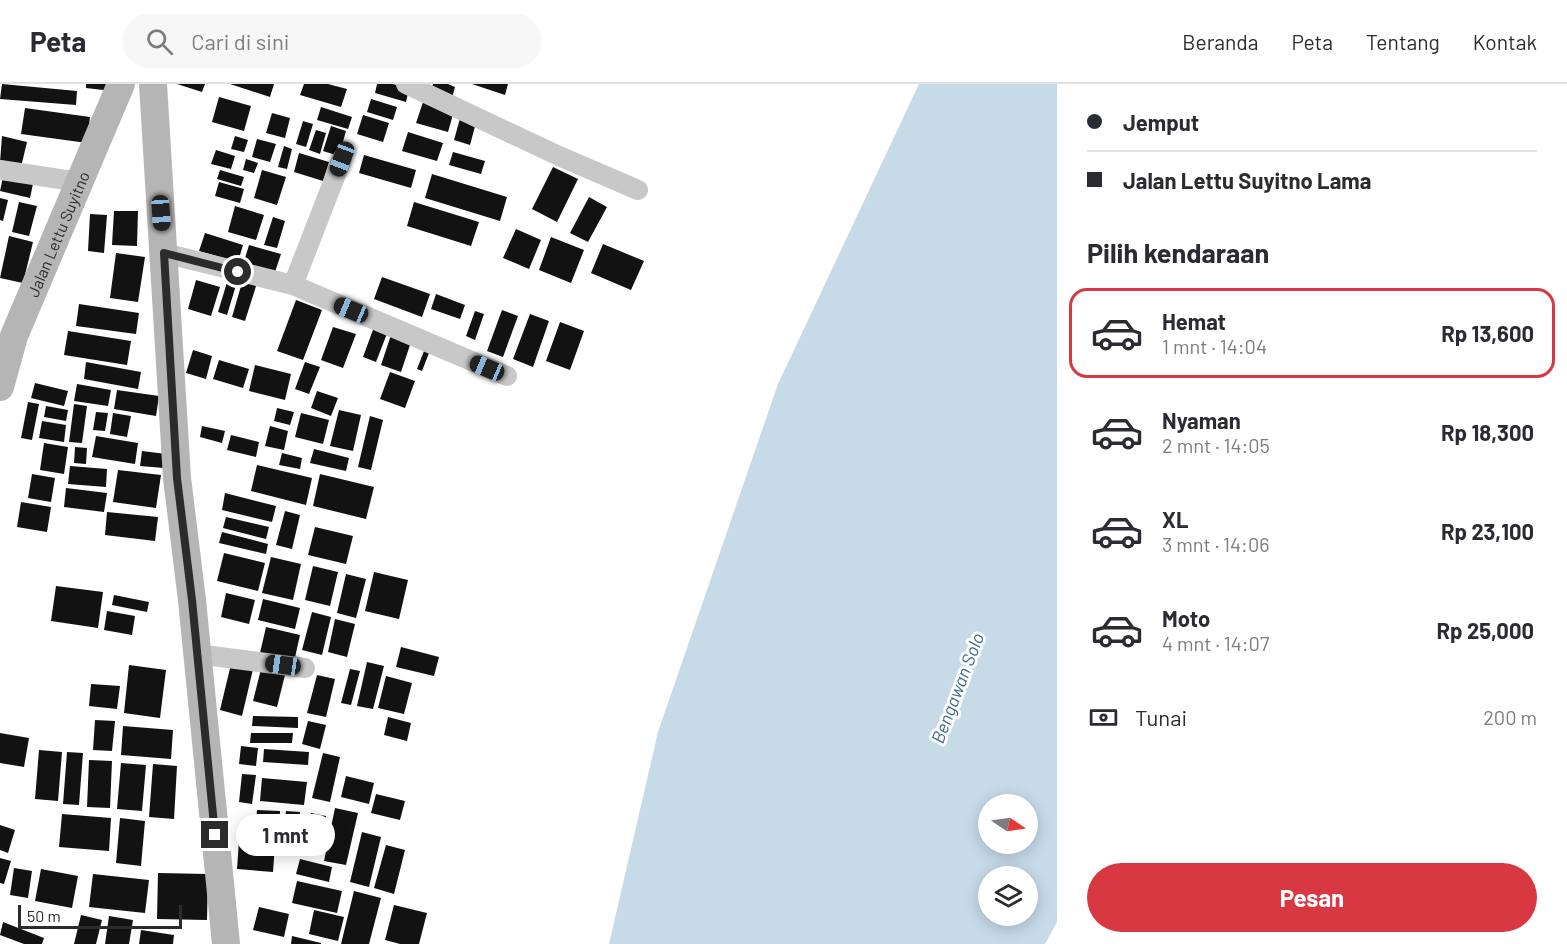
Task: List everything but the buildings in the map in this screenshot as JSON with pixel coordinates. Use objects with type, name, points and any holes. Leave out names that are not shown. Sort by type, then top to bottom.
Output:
[{"type":"main road","name":"Jalan Lettu Suyitno","points":[[0,387],[14,336],[121,84]]},
{"type":"main road","points":[[153,84],[177,478],[226,944]]},
{"type":"main road","points":[[106,120],[125,104],[134,102],[143,104],[149,110],[156,132]]},
{"type":"street","points":[[406,84],[638,190]]},
{"type":"street","points":[[293,285],[342,159]]},
{"type":"street","points":[[0,170],[79,182]]},
{"type":"street","points":[[164,253],[293,285],[507,376]]},
{"type":"street","points":[[197,654],[304,668]]},
{"type":"water","name":"Bengawan Solo","points":[[919,84],[1057,84],[1057,922],[1045,944],[609,944],[658,732],[778,384]]},
{"type":"route","points":[[215,835],[192,600],[177,478],[164,253],[238,272]]}]
